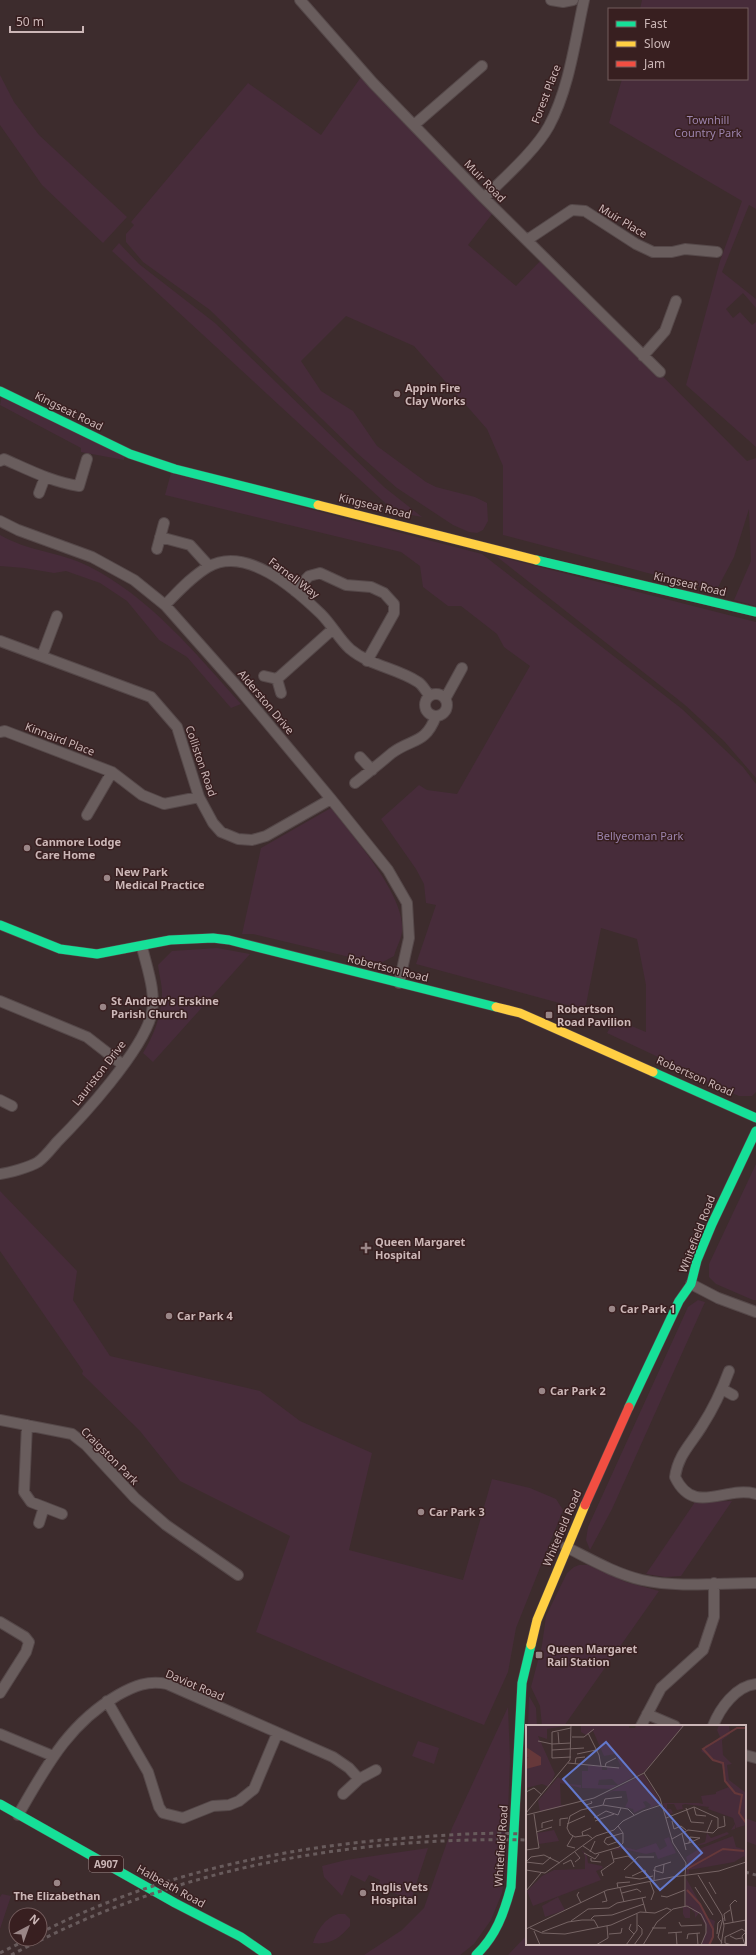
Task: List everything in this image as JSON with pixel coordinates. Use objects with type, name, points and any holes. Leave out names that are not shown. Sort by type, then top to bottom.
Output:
[{"type":"street","name":"Muir Road","points":[[300,0],[374,83],[484,198],[660,372]]},
{"type":"street","points":[[551,0],[563,2],[573,0]]},
{"type":"street","name":"Forest Place","points":[[484,198],[524,158],[549,126],[568,77],[584,0]]},
{"type":"street","points":[[414,125],[482,66]]},
{"type":"street","name":"Muir Place","points":[[526,240],[572,210],[585,211],[636,244],[653,252],[672,252],[685,249],[717,252]]},
{"type":"street","points":[[643,356],[665,331],[676,301]]},
{"type":"street","name":"Kingseat Road","points":[[0,391],[147,460],[175,469],[486,547],[756,612]]},
{"type":"street","points":[[0,461],[4,459],[63,484],[79,486],[86,458]]},
{"type":"street","points":[[39,493],[45,477]]},
{"type":"street","name":"Alderston Drive","points":[[0,521],[18,530],[92,557],[134,580],[165,605],[235,684],[388,870],[406,903],[409,938],[399,983]]},
{"type":"street","points":[[157,549],[164,523]]},
{"type":"street","points":[[160,537],[190,545],[209,566]]},
{"type":"street","name":"Farnell Way","points":[[165,605],[191,578],[209,566],[222,562],[246,562],[260,567],[295,591],[322,615],[349,648],[367,661],[420,683],[430,696]]},
{"type":"street","points":[[295,591],[309,576],[320,573],[346,585],[371,588],[384,594],[394,604],[394,613],[367,661]]},
{"type":"street","points":[[42,656],[57,616]]},
{"type":"street","points":[[277,679],[333,629]]},
{"type":"street","name":"Colliston Road","points":[[0,641],[151,697],[177,727],[199,797],[213,823],[221,832],[236,838],[252,840],[266,836],[331,799]]},
{"type":"street","points":[[444,699],[462,668]]},
{"type":"street","points":[[264,676],[277,679]]},
{"type":"street","points":[[277,679],[280,692]]},
{"type":"street","points":[[356,783],[394,752],[428,732],[436,716],[445,711],[447,705],[444,699],[439,695],[430,696],[426,702],[426,708],[430,714],[436,716]]},
{"type":"street","name":"Kinnaird Place","points":[[0,732],[5,731],[112,772],[142,794],[164,804],[199,797]]},
{"type":"street","points":[[360,757],[372,770]]},
{"type":"street","points":[[87,815],[112,772]]},
{"type":"street","name":"Robertson Road","points":[[0,925],[60,949],[97,954],[142,947],[170,940],[213,938],[229,940],[520,1013],[738,1108],[756,1118]]},
{"type":"street","name":"Lauriston Drive","points":[[0,1174],[7,1173],[37,1162],[72,1127],[123,1065],[143,1034],[151,1015],[152,989],[142,947]]},
{"type":"street","points":[[0,1001],[87,1037],[123,1065]]},
{"type":"street","points":[[0,1100],[12,1106]]},
{"type":"street","name":"Whitefield Road","points":[[476,1955],[489,1941],[497,1928],[503,1916],[511,1887],[522,1683],[537,1620],[566,1547],[656,1348],[679,1300],[691,1284],[697,1260],[712,1224],[756,1131]]},
{"type":"street","points":[[691,1284],[718,1298],[756,1312]]},
{"type":"street","points":[[729,1370],[722,1390],[703,1425],[679,1459],[676,1477],[685,1492],[692,1497],[701,1498],[743,1493],[756,1494]]},
{"type":"street","points":[[722,1390],[733,1395]]},
{"type":"street","name":"Craigston Park","points":[[0,1420],[72,1434],[86,1445],[135,1498],[166,1525],[238,1575]]},
{"type":"street","points":[[27,1425],[24,1492],[31,1502],[62,1514]]},
{"type":"street","points":[[39,1523],[44,1507]]},
{"type":"street","points":[[566,1547],[618,1571],[642,1580],[666,1584],[756,1583]]},
{"type":"street","points":[[642,1725],[661,1688],[703,1650],[714,1617],[714,1583]]},
{"type":"street","points":[[0,1622],[25,1637],[29,1642],[26,1652],[0,1693]]},
{"type":"street","name":"Daviot Road","points":[[18,1815],[53,1756],[78,1725],[107,1701],[144,1683],[158,1682],[167,1684],[277,1734],[333,1757],[349,1768],[359,1779]]},
{"type":"street","points":[[713,1725],[717,1716],[732,1696],[742,1688],[756,1684]]},
{"type":"street","points":[[107,1701],[148,1772],[159,1807],[164,1813],[183,1818],[214,1806],[229,1805],[239,1801],[254,1789],[277,1734]]},
{"type":"street","points":[[647,1714],[673,1725]]},
{"type":"street","points":[[0,1734],[53,1756]]},
{"type":"street","points":[[746,1755],[756,1758]]},
{"type":"street","points":[[344,1794],[359,1779],[376,1770]]},
{"type":"street","name":"Halbeath Road","points":[[0,1804],[175,1903],[241,1937],[267,1955]]},
{"type":"green space","name":"Townhill Country Park","points":[[642,0],[756,0],[756,209],[749,205],[722,272],[756,299],[756,308],[743,293],[726,309],[733,318],[740,312],[752,325],[756,322],[756,447],[686,385],[720,261],[742,201],[609,123],[622,80],[748,80],[748,8],[640,8]]},
{"type":"green space","points":[[0,75],[14,102],[39,135],[127,217],[103,243],[42,185],[0,125]]},
{"type":"green space","points":[[361,77],[496,209],[468,245],[516,286],[544,257],[747,461],[756,458],[756,606],[734,600],[751,561],[749,509],[734,557],[716,591],[503,535],[503,466],[487,429],[414,346],[346,316],[301,361],[321,391],[353,411],[377,446],[426,482],[436,487],[475,497],[487,503],[488,521],[483,530],[477,533],[469,532],[453,525],[397,488],[357,453],[210,310],[143,262],[126,242],[126,234],[134,225],[131,222],[248,83],[321,135]]},
{"type":"green space","points":[[119,243],[139,264],[215,323],[384,487],[422,517],[395,512],[112,251]]},
{"type":"green space","points":[[2,395],[125,455],[124,460],[81,452],[81,448],[0,405]]},
{"type":"green space","name":"Bellyeoman Park","points":[[171,473],[482,554],[682,709],[743,767],[756,784],[756,1092],[752,1096],[739,1096],[678,1070],[656,1056],[607,1033],[611,1026],[624,1023],[646,1032],[646,985],[637,939],[601,928],[585,1010],[416,964],[436,905],[426,903],[424,884],[416,869],[381,819],[419,785],[427,790],[457,794],[530,666],[504,647],[497,634],[461,606],[448,606],[423,587],[420,566],[401,552],[165,495]]},
{"type":"green space","points":[[0,535],[21,545],[77,561],[111,579],[152,610],[171,628],[241,704],[231,708],[187,657],[159,640],[127,601],[100,583],[66,571],[54,573],[0,566]]},
{"type":"green space","points":[[496,556],[756,622],[756,778],[724,741],[685,705]]},
{"type":"green space","points":[[331,808],[376,867],[396,902],[401,918],[402,932],[394,956],[379,964],[253,934],[242,934],[261,848]]},
{"type":"green space","points":[[217,948],[250,954],[153,1062],[143,1053],[154,1032],[161,1009],[162,990],[158,965],[172,951]]},
{"type":"green space","points":[[756,1164],[756,1300],[753,1300],[716,1284],[709,1277],[709,1264]]},
{"type":"green space","points":[[0,1191],[77,1271],[73,1300],[110,1356],[260,1391],[300,1421],[372,1453],[349,1550],[463,1580],[492,1479],[530,1488],[556,1499],[563,1510],[516,1628],[508,1672],[484,1725],[382,1685],[256,1632],[290,1536],[180,1481],[140,1431],[82,1374],[83,1371],[0,1251]]},
{"type":"green space","points":[[698,1300],[705,1302],[612,1509],[590,1550],[586,1540],[588,1527],[688,1307]]},
{"type":"green space","points":[[732,1501],[681,1576],[665,1577],[646,1574],[695,1502]]},
{"type":"green space","points":[[579,1565],[588,1565],[626,1582],[659,1591],[565,1725],[542,1725],[540,1706],[531,1687],[542,1645],[546,1616],[567,1573]]},
{"type":"green space","points":[[529,1696],[536,1708],[537,1725],[528,1725]]},
{"type":"green space","points":[[508,1707],[510,1759],[506,1867],[502,1893],[491,1920],[474,1944],[460,1955],[364,1955],[402,1930],[424,1908],[452,1828]]},
{"type":"green space","points":[[418,1741],[439,1748],[434,1764],[412,1756]]},
{"type":"green space","points":[[746,1818],[756,1822],[756,1845],[746,1841]]},
{"type":"green space","points":[[428,1848],[411,1900],[378,1888],[380,1880],[369,1875],[365,1882],[351,1875],[342,1896],[324,1877],[322,1866],[346,1860]]},
{"type":"green space","points":[[746,1885],[756,1887],[756,1955],[508,1955],[526,1936],[526,1945],[746,1945]]},
{"type":"green space","points":[[2,1894],[11,1896],[0,1929],[0,1897]]},
{"type":"green space","points":[[338,1914],[345,1914],[350,1919],[350,1926],[334,1940],[324,1943],[313,1943],[322,1925],[329,1918]]},
{"type":"railway","points":[[48,1929],[127,1895],[219,1867],[265,1857],[312,1848],[360,1842],[450,1835],[521,1834]]},
{"type":"railway","points":[[11,1955],[95,1915],[172,1887],[221,1873],[271,1862],[373,1846],[425,1842],[526,1840]]},
{"type":"railway","points":[[746,1872],[756,1875]]},
{"type":"railway","points":[[0,1953],[12,1947]]},
{"type":"traffic: fast","points":[[0,391],[130,454],[175,469],[318,505]]},
{"type":"traffic: fast","points":[[536,560],[756,612]]},
{"type":"traffic: fast","points":[[0,925],[60,949],[97,954],[170,940],[213,938],[229,940],[496,1007]]},
{"type":"traffic: fast","points":[[653,1072],[756,1118]]},
{"type":"traffic: fast","points":[[629,1407],[679,1301],[691,1284],[697,1260],[712,1224],[756,1131]]},
{"type":"traffic: fast","points":[[476,1955],[494,1932],[511,1887],[522,1683],[531,1645]]},
{"type":"traffic: fast","points":[[0,1804],[175,1903],[241,1937],[267,1955]]},
{"type":"traffic: slow","points":[[318,505],[536,560]]},
{"type":"traffic: slow","points":[[496,1007],[520,1013],[653,1072]]},
{"type":"traffic: slow","points":[[531,1645],[537,1620],[585,1505]]},
{"type":"traffic: jam","points":[[585,1505],[629,1407]]},
{"type":"place","name":"Appin Fire Clay Works","points":[[397,394]]},
{"type":"place","name":"Canmore Lodge Care Home","points":[[27,848]]},
{"type":"place","name":"New Park Medical Practice","points":[[107,878]]},
{"type":"place","name":"St Andrew's Erskine Parish Church","points":[[103,1007]]},
{"type":"place","name":"Robertson Road Pavilion","points":[[549,1015]]},
{"type":"place","name":"Queen Margaret Hospital","points":[[366,1248]]},
{"type":"place","name":"Car Park 1","points":[[612,1309]]},
{"type":"place","name":"Car Park 4","points":[[169,1316]]},
{"type":"place","name":"Car Park 2","points":[[542,1391]]},
{"type":"place","name":"Car Park 3","points":[[421,1512]]},
{"type":"place","name":"Queen Margaret Rail Station","points":[[539,1655]]},
{"type":"place","name":"The Elizabethan","points":[[57,1883]]},
{"type":"place","name":"Inglis Vets Hospital","points":[[363,1893]]}]
